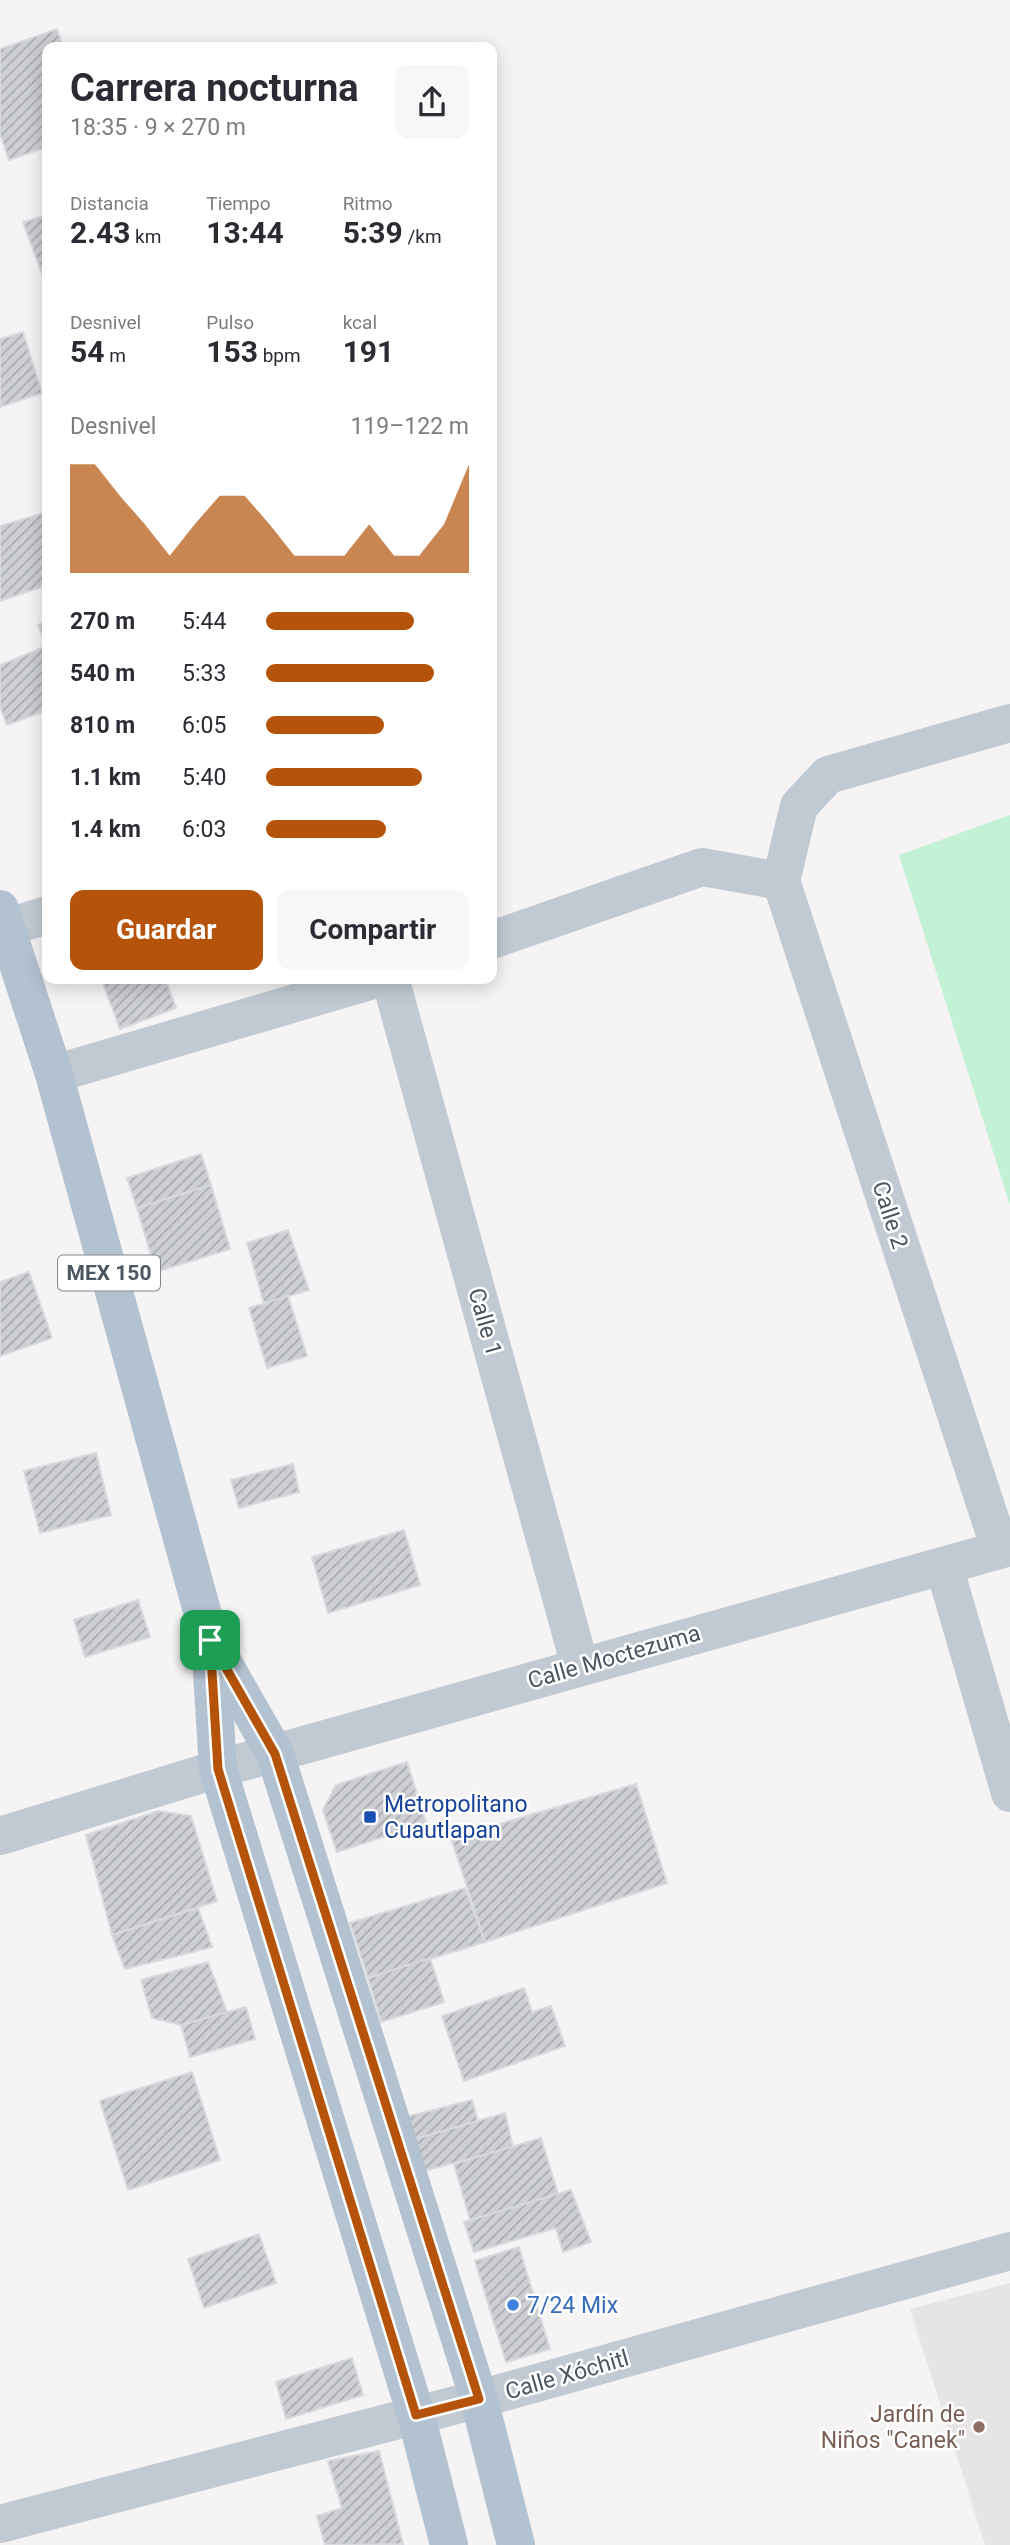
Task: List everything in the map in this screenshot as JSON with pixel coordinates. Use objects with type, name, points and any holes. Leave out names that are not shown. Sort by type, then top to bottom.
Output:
[{"type":"main road","name":"MEX 150","points":[[3,918],[54,1074],[210,1640],[218,1769],[416,2415],[449,2545]]},
{"type":"main road","name":"MEX 150","points":[[210,1640],[275,1754],[479,2399],[516,2545]]},
{"type":"street","points":[[497,938],[702,867],[780,881],[799,806],[828,775],[1010,723]]},
{"type":"street","name":"Calle 2","points":[[780,881],[1005,1548]]},
{"type":"street","points":[[3,918],[42,915]]},
{"type":"street","points":[[54,1074],[360,984]]},
{"type":"street","name":"Calle 1","points":[[392,984],[580,1666]]},
{"type":"street","name":"Calle Moctezuma","points":[[0,1836],[218,1769],[1005,1548]]},
{"type":"street","points":[[944,1566],[1010,1793]]},
{"type":"street","name":"Calle Xóchitl","points":[[0,2524],[479,2399],[1010,2250]]},
{"type":"shaded area","name":"Jardín de Niños \"Canek\"","points":[[1010,2283],[1010,2545],[985,2545],[910,2309]]},
{"type":"green space","points":[[1010,815],[1010,1205],[899,855]]},
{"type":"building","points":[[57,29],[61,42],[42,42],[42,149],[9,160],[0,134],[0,49]]},
{"type":"building","points":[[42,216],[42,274],[23,222]]},
{"type":"building","points":[[23,332],[42,393],[0,407],[0,339]]},
{"type":"building","points":[[42,513],[42,587],[0,601],[0,526]]},
{"type":"building","points":[[42,648],[42,712],[7,725],[0,707],[0,665]]},
{"type":"building","points":[[103,984],[167,984],[176,1008],[120,1029]]},
{"type":"building","points":[[201,1154],[211,1185],[137,1208],[127,1178]]},
{"type":"building","points":[[211,1185],[230,1249],[156,1272],[137,1208]]},
{"type":"building","points":[[288,1230],[309,1290],[264,1304],[247,1243]]},
{"type":"building","points":[[29,1272],[52,1338],[0,1356],[0,1282]]},
{"type":"building","points":[[288,1296],[307,1356],[267,1368],[249,1308]]},
{"type":"building","points":[[96,1453],[111,1515],[40,1533],[24,1471]]},
{"type":"building","points":[[293,1464],[299,1492],[239,1508],[231,1480]]},
{"type":"building","points":[[404,1530],[420,1585],[328,1613],[312,1557]]},
{"type":"building","points":[[138,1600],[150,1637],[85,1657],[74,1620]]},
{"type":"building","points":[[407,1762],[426,1823],[337,1852],[323,1810],[336,1785]]},
{"type":"building","points":[[636,1784],[667,1883],[485,1942],[451,1838]]},
{"type":"building","points":[[158,1811],[191,1816],[217,1901],[112,1935],[86,1835]]},
{"type":"building","points":[[465,1888],[485,1942],[368,1978],[350,1923]]},
{"type":"building","points":[[198,1908],[212,1947],[125,1969],[112,1935]]},
{"type":"building","points":[[430,1958],[444,2002],[381,2022],[368,1978]]},
{"type":"building","points":[[208,1962],[227,2012],[181,2025],[152,2018],[141,1980]]},
{"type":"building","points":[[524,1988],[532,2012],[551,2006],[565,2046],[464,2081],[442,2016]]},
{"type":"building","points":[[246,2007],[255,2039],[190,2057],[181,2025]]},
{"type":"building","points":[[192,2072],[220,2160],[128,2190],[100,2101]]},
{"type":"building","points":[[472,2100],[478,2121],[412,2140],[406,2117]]},
{"type":"building","points":[[505,2113],[513,2147],[420,2172],[412,2140]]},
{"type":"building","points":[[541,2138],[558,2194],[470,2220],[454,2164]]},
{"type":"building","points":[[571,2190],[591,2242],[563,2252],[556,2228],[474,2252],[464,2222]]},
{"type":"building","points":[[259,2234],[276,2283],[204,2308],[188,2259]]},
{"type":"building","name":"7/24 Mix","points":[[519,2247],[550,2349],[506,2362],[475,2261]]},
{"type":"building","points":[[352,2358],[363,2395],[286,2419],[276,2382]]},
{"type":"building","points":[[379,2451],[403,2544],[325,2545],[317,2516],[342,2508],[328,2461]]},
{"type":"place","name":"Metropolitano Cuautlapan","points":[[370,1817]]},
{"type":"place","name":"7/24 Mix","points":[[513,2305]]},
{"type":"place","name":"Jardín de Niños \"Canek\"","points":[[979,2427]]},
{"type":"route","points":[[210,1640],[275,1754],[479,2399],[416,2415],[218,1769],[210,1640]]}]
